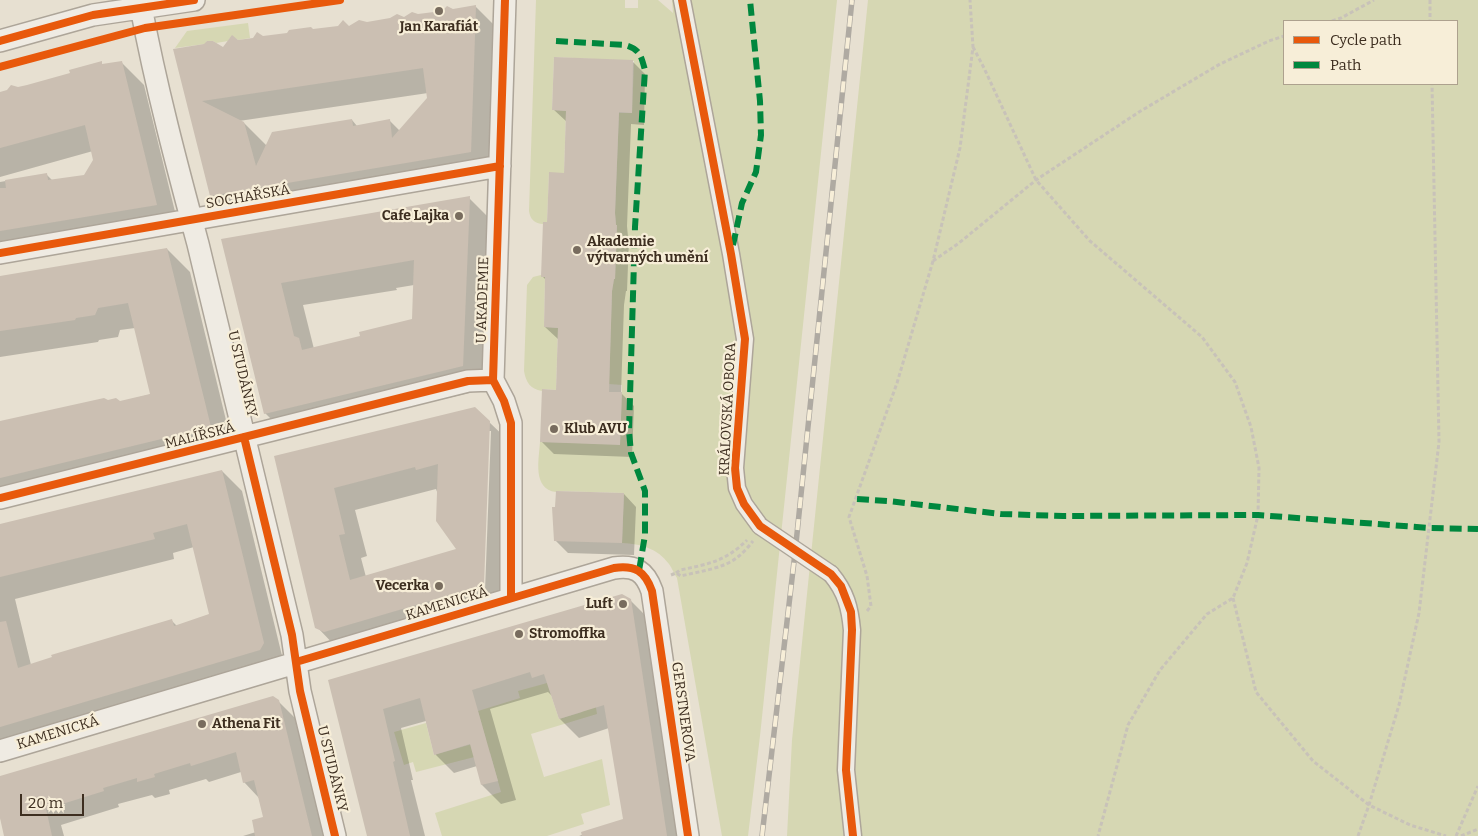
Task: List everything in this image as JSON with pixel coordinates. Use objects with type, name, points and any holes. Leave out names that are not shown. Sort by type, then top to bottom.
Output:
[{"type":"street","points":[[0,40],[93,15],[194,0]]},
{"type":"street","name":"U AKADEMIE","points":[[505,0],[493,380],[504,401],[511,423],[511,597]]},
{"type":"street","name":"KRÁLOVSKÁ OBORA","points":[[682,0],[731,254],[745,339],[735,468],[737,488],[756,534],[831,574],[842,586],[851,612],[852,630],[846,770],[853,836]]},
{"type":"street","name":"U STUDÁNKY","points":[[141,7],[148,46],[292,635],[300,691],[336,836]]},
{"type":"street","name":"SOCHAŘSKÁ","points":[[0,252],[500,166]]},
{"type":"street","name":"MALÍŘSKÁ","points":[[0,498],[468,381],[493,380]]},
{"type":"street","name":"KAMENICKÁ","points":[[0,751],[511,597],[614,568],[624,566],[644,575],[652,591]]},
{"type":"street","name":"GERSTNEROVA","points":[[652,591],[688,836]]},
{"type":"path","points":[[852,630],[871,606],[867,576],[850,516],[896,383],[933,261],[960,148],[973,47],[970,0]]},
{"type":"path","points":[[1335,20],[1374,0]]},
{"type":"path","points":[[1430,0],[1430,20]]},
{"type":"path","points":[[933,261],[959,243],[1036,180],[1139,112],[1220,64],[1283,36]]},
{"type":"path","points":[[973,47],[1036,180],[1090,242],[1202,337],[1235,382],[1251,427],[1259,468],[1258,515],[1247,563],[1233,598],[1256,692],[1313,761],[1369,805],[1410,825],[1446,836]]},
{"type":"path","points":[[1358,836],[1398,705],[1419,613],[1439,442],[1432,85]]},
{"type":"path","points":[[676,573],[681,576],[725,564],[739,557],[756,534]]},
{"type":"path","points":[[671,575],[680,570],[711,564],[723,559],[735,552],[756,534]]},
{"type":"path","points":[[1098,836],[1128,725],[1160,670],[1207,614],[1233,598]]},
{"type":"path","points":[[1456,836],[1478,786]]},
{"type":"path","points":[[1461,836],[1478,829]]},
{"type":"green space","points":[[536,0],[625,0],[625,8],[638,8],[638,0],[658,0],[673,13],[672,0],[837,0],[748,836],[722,836],[677,578],[671,567],[659,554],[648,548],[636,544],[622,543],[624,493],[556,492],[548,490],[540,479],[538,464],[540,442],[620,444],[622,385],[609,384],[612,291],[615,279],[617,225],[615,213],[619,113],[632,113],[634,61],[554,57],[552,110],[566,111],[564,173],[549,173],[547,222],[540,224],[535,222],[529,211]]},
{"type":"green space","points":[[868,0],[1478,0],[1478,836],[787,836],[792,740]]},
{"type":"green space","points":[[248,23],[250,38],[238,40],[230,38],[228,41],[216,43],[207,41],[205,44],[175,48],[187,31]]},
{"type":"green space","points":[[541,275],[545,277],[544,327],[558,328],[556,390],[542,389],[542,391],[534,389],[529,384],[524,371],[527,285],[533,277]]},
{"type":"green space","points":[[590,670],[597,714],[531,734],[544,777],[602,759],[610,805],[581,814],[584,824],[547,836],[442,836],[435,813],[501,792],[490,753],[416,772],[413,762],[404,765],[394,732],[426,723],[434,755],[486,740],[478,711],[520,698],[518,691],[547,683],[559,719],[582,712]]},
{"type":"building","points":[[476,5],[471,152],[210,196],[173,49],[204,44],[207,41],[213,41],[223,47],[232,35],[238,40],[253,38],[257,32],[263,36],[311,27],[313,29],[338,26],[343,20],[349,26],[359,20],[367,22],[390,18],[397,14],[404,17],[412,12],[418,14],[442,11],[447,6],[453,9]],"holes":[[[423,68],[427,98],[392,138],[390,119],[353,126],[352,119],[272,132],[256,166],[244,122],[202,101]]]},
{"type":"building","name":"Akademie výtvarných umění","points":[[554,57],[633,60],[632,113],[619,112],[615,213],[617,225],[615,279],[612,291],[609,392],[622,392],[620,445],[540,442],[542,389],[556,390],[558,328],[544,327],[545,277],[541,277],[543,222],[547,222],[549,172],[564,173],[566,111],[552,110]]},
{"type":"building","points":[[102,61],[102,64],[122,61],[157,205],[0,231],[0,188],[6,188],[5,180],[47,173],[48,180],[84,175],[93,160],[85,125],[0,148],[0,92],[7,90],[11,85],[18,87],[27,85],[70,73],[69,70]]},
{"type":"building","points":[[470,196],[463,366],[264,414],[221,239]],"holes":[[[414,260],[412,319],[359,332],[360,336],[302,350],[299,338],[294,336],[281,283]]]},
{"type":"building","points":[[167,248],[211,427],[0,478],[0,421],[104,398],[108,400],[116,398],[120,401],[150,394],[128,303],[98,308],[95,315],[76,318],[75,320],[0,331],[0,276]]},
{"type":"building","points":[[475,407],[490,421],[484,585],[324,632],[315,628],[274,456]],"holes":[[[438,464],[436,521],[456,549],[350,580],[339,535],[345,534],[334,488],[415,467],[416,470]]]},
{"type":"building","points":[[222,470],[264,643],[260,650],[0,727],[0,622],[6,621],[18,668],[52,657],[51,655],[172,619],[174,626],[209,614],[187,524],[153,533],[155,539],[0,577],[0,524]]},
{"type":"building","points":[[556,491],[624,493],[622,543],[554,541],[552,507],[555,507]]},
{"type":"building","points":[[622,594],[631,599],[667,836],[582,836],[581,832],[623,819],[604,705],[559,719],[544,674],[532,678],[530,672],[472,690],[498,781],[481,785],[470,744],[434,755],[420,698],[383,709],[410,836],[367,836],[328,680]]},
{"type":"building","points":[[273,696],[279,700],[312,836],[255,836],[252,820],[263,817],[254,780],[243,783],[236,752],[191,766],[190,763],[154,774],[155,777],[137,782],[137,778],[103,788],[104,791],[46,809],[52,836],[4,836],[0,818],[0,776]]},
{"type":"railway","points":[[762,836],[795,553],[852,0]]},
{"type":"marked path","points":[[733,245],[742,203],[756,172],[761,135],[760,101],[750,0]]},
{"type":"marked path","points":[[556,41],[625,45],[637,51],[645,70],[635,227],[629,431],[631,453],[645,491],[645,535],[639,571]]},
{"type":"marked path","points":[[857,499],[1001,514],[1063,516],[1258,515],[1430,528],[1478,529]]},
{"type":"cycle path","points":[[0,41],[93,15],[194,0]]},
{"type":"cycle path","points":[[0,67],[145,28],[340,0]]},
{"type":"cycle path","points":[[505,0],[493,380],[504,401],[511,423],[511,597]]},
{"type":"cycle path","points":[[682,0],[731,254],[745,339],[735,468],[737,488],[744,504],[760,526],[831,574],[841,586],[851,612],[852,630],[846,770],[853,836]]},
{"type":"cycle path","points":[[0,253],[500,166]]},
{"type":"cycle path","points":[[0,498],[468,381],[493,380]]},
{"type":"cycle path","points":[[244,437],[292,635],[300,691],[335,836]]},
{"type":"cycle path","points":[[296,662],[614,568],[621,567],[638,571],[646,579],[652,591],[688,836]]},
{"type":"place","name":"Jan Karafiát","points":[[439,11]]},
{"type":"place","name":"Cafe Lajka","points":[[459,216]]},
{"type":"place","name":"Akademie výtvarných umění","points":[[577,250]]},
{"type":"place","name":"Klub AVU","points":[[554,429]]},
{"type":"place","name":"Vecerka","points":[[439,586]]},
{"type":"place","name":"Luft","points":[[623,604]]},
{"type":"place","name":"Stromoffka","points":[[519,634]]},
{"type":"place","name":"Athena Fit","points":[[202,724]]}]
